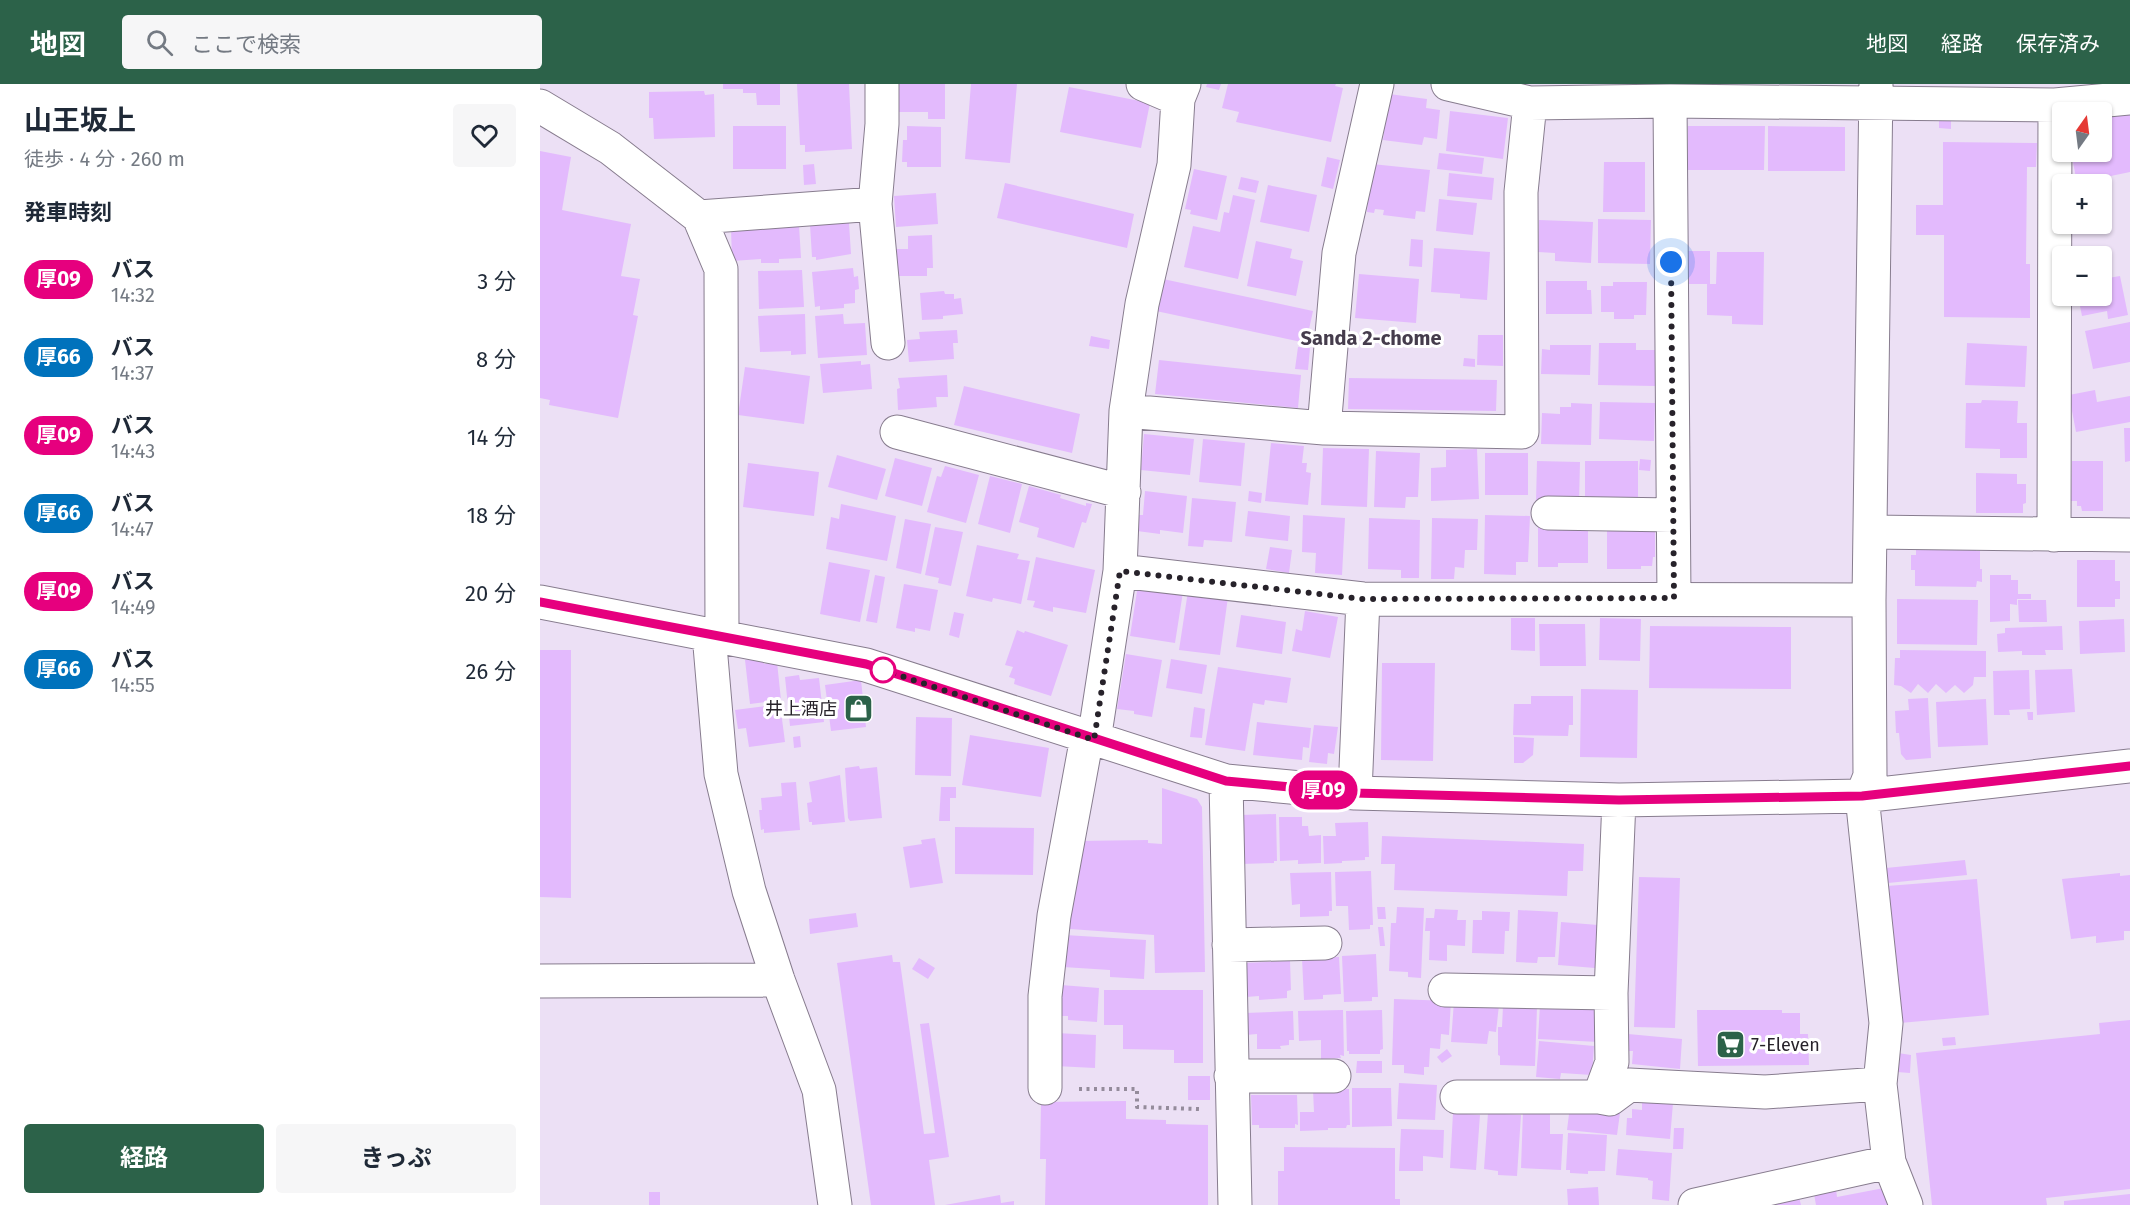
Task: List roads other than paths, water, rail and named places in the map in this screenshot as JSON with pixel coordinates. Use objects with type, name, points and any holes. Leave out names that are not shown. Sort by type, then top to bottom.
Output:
[{"type":"street","points":[[882,84],[882,124],[874,204],[894,301],[888,343]]},
{"type":"street","points":[[1045,1088],[1045,996],[1054,916],[1090,739],[1120,571],[1126,411],[1142,304],[1174,165],[1181,91],[1143,84]]},
{"type":"street","points":[[1324,428],[1339,253],[1377,84]]},
{"type":"street","points":[[1448,84],[1530,103],[1876,94],[2052,105]]},
{"type":"street","points":[[1876,94],[1869,600],[1870,776],[1862,796],[1886,1023],[1880,1084],[1889,1162],[1906,1205]]},
{"type":"street","points":[[2087,102],[2130,98]]},
{"type":"street","points":[[1670,101],[1674,598]]},
{"type":"street","points":[[1126,411],[1324,428],[1522,432],[1521,192],[1530,103]]},
{"type":"street","points":[[540,106],[610,148],[699,217],[721,269],[716,635],[721,774],[749,891],[778,980],[819,1090],[835,1205]]},
{"type":"street","points":[[2054,534],[2055,162]]},
{"type":"street","points":[[699,217],[874,204]]},
{"type":"street","points":[[897,432],[1124,492]]},
{"type":"street","points":[[1548,513],[1673,515]]},
{"type":"street","points":[[1870,532],[2130,536]]},
{"type":"street","points":[[1120,571],[1362,599],[1869,600]]},
{"type":"street","points":[[1354,793],[1362,599]]},
{"type":"street","points":[[540,602],[866,664],[1090,739],[1226,781],[1354,793],[1619,800],[1862,796],[2130,766]]},
{"type":"street","points":[[1226,781],[1235,1205]]},
{"type":"street","points":[[1599,1097],[1612,1062],[1611,993],[1619,800]]},
{"type":"street","points":[[1229,945],[1325,943]]},
{"type":"street","points":[[540,981],[778,980]]},
{"type":"street","points":[[1445,990],[1611,993]]},
{"type":"street","points":[[1231,1076],[1334,1076]]},
{"type":"street","points":[[1457,1097],[1599,1097],[1610,1099],[1629,1085],[1765,1092],[1880,1084]]},
{"type":"street","points":[[1706,1204],[1889,1162]]},
{"type":"place","name":"井上酒店","points":[[858,709]]},
{"type":"place","name":"7-Eleven","points":[[1730,1045]]},
{"type":"district","name":"Sanda 2-chome","points":[[1371,338]]}]
